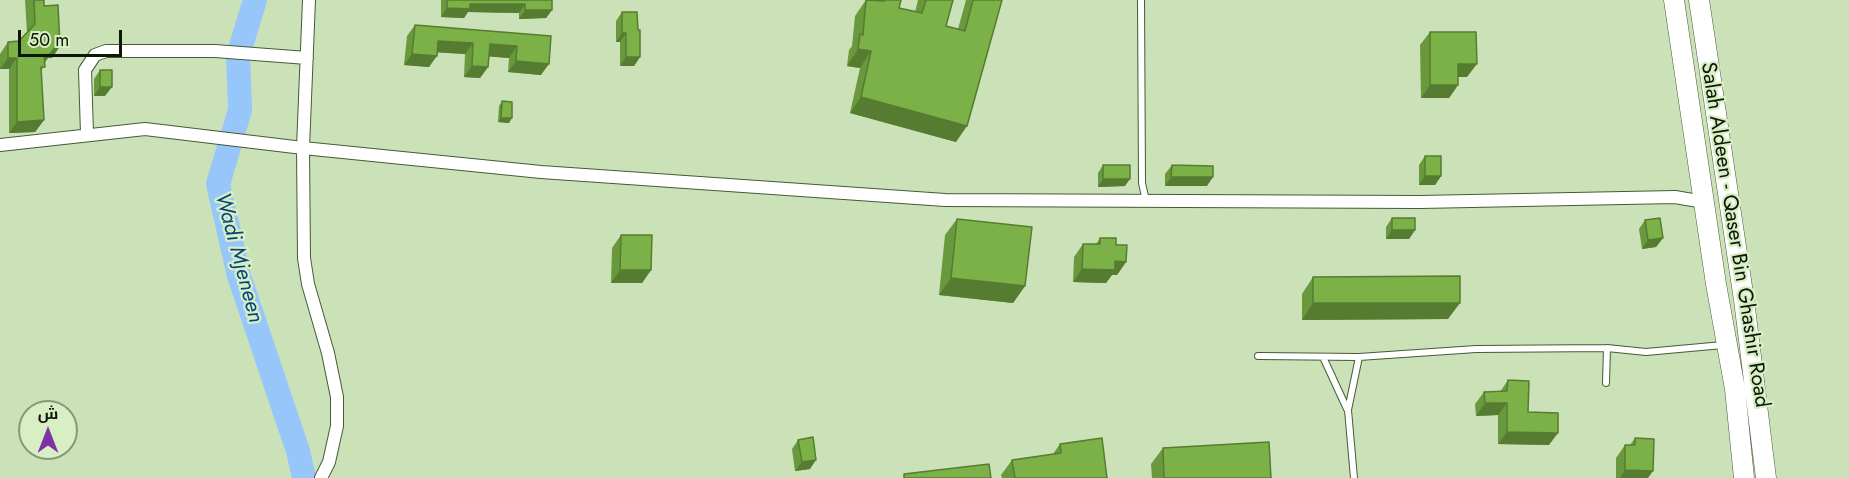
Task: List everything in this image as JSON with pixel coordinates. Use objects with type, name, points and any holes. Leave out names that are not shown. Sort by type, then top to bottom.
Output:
[{"type":"highway","name":"Salah Aldeen - Qaser Bin Ghashir Road","points":[[1674,0],[1727,344],[1744,478]]},
{"type":"highway","points":[[1699,0],[1734,232],[1766,478]]},
{"type":"highway","points":[[1709,235],[1734,232]]},
{"type":"street","points":[[309,0],[303,148],[304,258],[308,284],[328,353],[337,397],[337,426],[329,462],[321,478]]},
{"type":"street","points":[[87,134],[85,70],[95,55],[121,49],[214,51],[307,58]]},
{"type":"street","points":[[0,145],[145,129],[210,135],[247,143],[542,172],[945,200],[1420,202],[1675,197],[1704,201]]},
{"type":"lane","points":[[1141,0],[1142,183],[1146,202]]},
{"type":"lane","points":[[1258,356],[1359,357],[1419,351],[1607,348],[1646,352],[1727,344]]},
{"type":"lane","points":[[1606,383],[1607,348]]},
{"type":"lane","points":[[1323,357],[1348,410]]},
{"type":"lane","points":[[1354,478],[1348,410],[1359,357]]},
{"type":"building","points":[[34,0],[44,0],[44,6],[58,5],[60,46],[56,46],[50,54],[44,55],[45,67],[41,67],[44,120],[17,122],[17,58],[8,58],[8,42],[19,41],[35,24]]},
{"type":"building","points":[[447,0],[552,0],[552,10],[525,10],[525,4],[470,4],[470,9],[447,8]]},
{"type":"building","points":[[866,0],[901,0],[899,8],[922,13],[926,0],[953,0],[946,26],[965,31],[973,0],[1002,0],[967,126],[861,97],[871,51],[858,49],[860,34],[863,35]]},
{"type":"building","points":[[622,12],[637,12],[640,57],[626,57],[626,33],[622,33]]},
{"type":"building","points":[[415,25],[551,36],[549,64],[516,61],[517,46],[490,44],[488,67],[472,66],[473,43],[438,41],[437,56],[412,54]]},
{"type":"building","points":[[1430,32],[1476,32],[1477,64],[1458,64],[1458,85],[1430,85]]},
{"type":"building","points":[[100,70],[112,70],[112,87],[100,87]]},
{"type":"building","points":[[502,101],[512,102],[512,118],[501,118]]},
{"type":"building","points":[[1425,156],[1441,156],[1441,176],[1425,176]]},
{"type":"building","points":[[1103,165],[1130,165],[1130,179],[1103,179]]},
{"type":"building","points":[[1172,165],[1213,166],[1213,177],[1171,177]]},
{"type":"building","points":[[1392,218],[1415,218],[1415,230],[1392,230]]},
{"type":"building","points":[[1660,218],[1663,238],[1648,240],[1645,220]]},
{"type":"building","points":[[957,219],[1032,227],[1025,286],[951,278]]},
{"type":"building","points":[[621,235],[652,235],[651,270],[620,270]]},
{"type":"building","points":[[1100,238],[1116,238],[1116,245],[1127,245],[1126,262],[1115,261],[1115,270],[1082,269],[1083,244],[1100,244]]},
{"type":"building","points":[[1460,276],[1460,303],[1313,303],[1313,277]]},
{"type":"building","points":[[1508,380],[1529,381],[1528,412],[1558,413],[1558,433],[1507,432],[1507,403],[1485,403],[1484,392],[1507,391]]},
{"type":"building","points":[[813,437],[816,460],[802,462],[798,440]]},
{"type":"building","points":[[1102,438],[1107,478],[1015,478],[1012,460],[1061,453],[1060,444]]},
{"type":"building","points":[[1635,438],[1654,439],[1653,471],[1625,470],[1625,445],[1635,445]]},
{"type":"building","points":[[1269,442],[1271,478],[1164,478],[1163,448]]},
{"type":"building","points":[[989,464],[991,478],[904,478],[904,474]]},
{"type":"waterway","name":"Wadi Mjeneen","points":[[255,0],[238,56],[240,110],[218,184],[239,276],[298,451],[304,478]]}]
